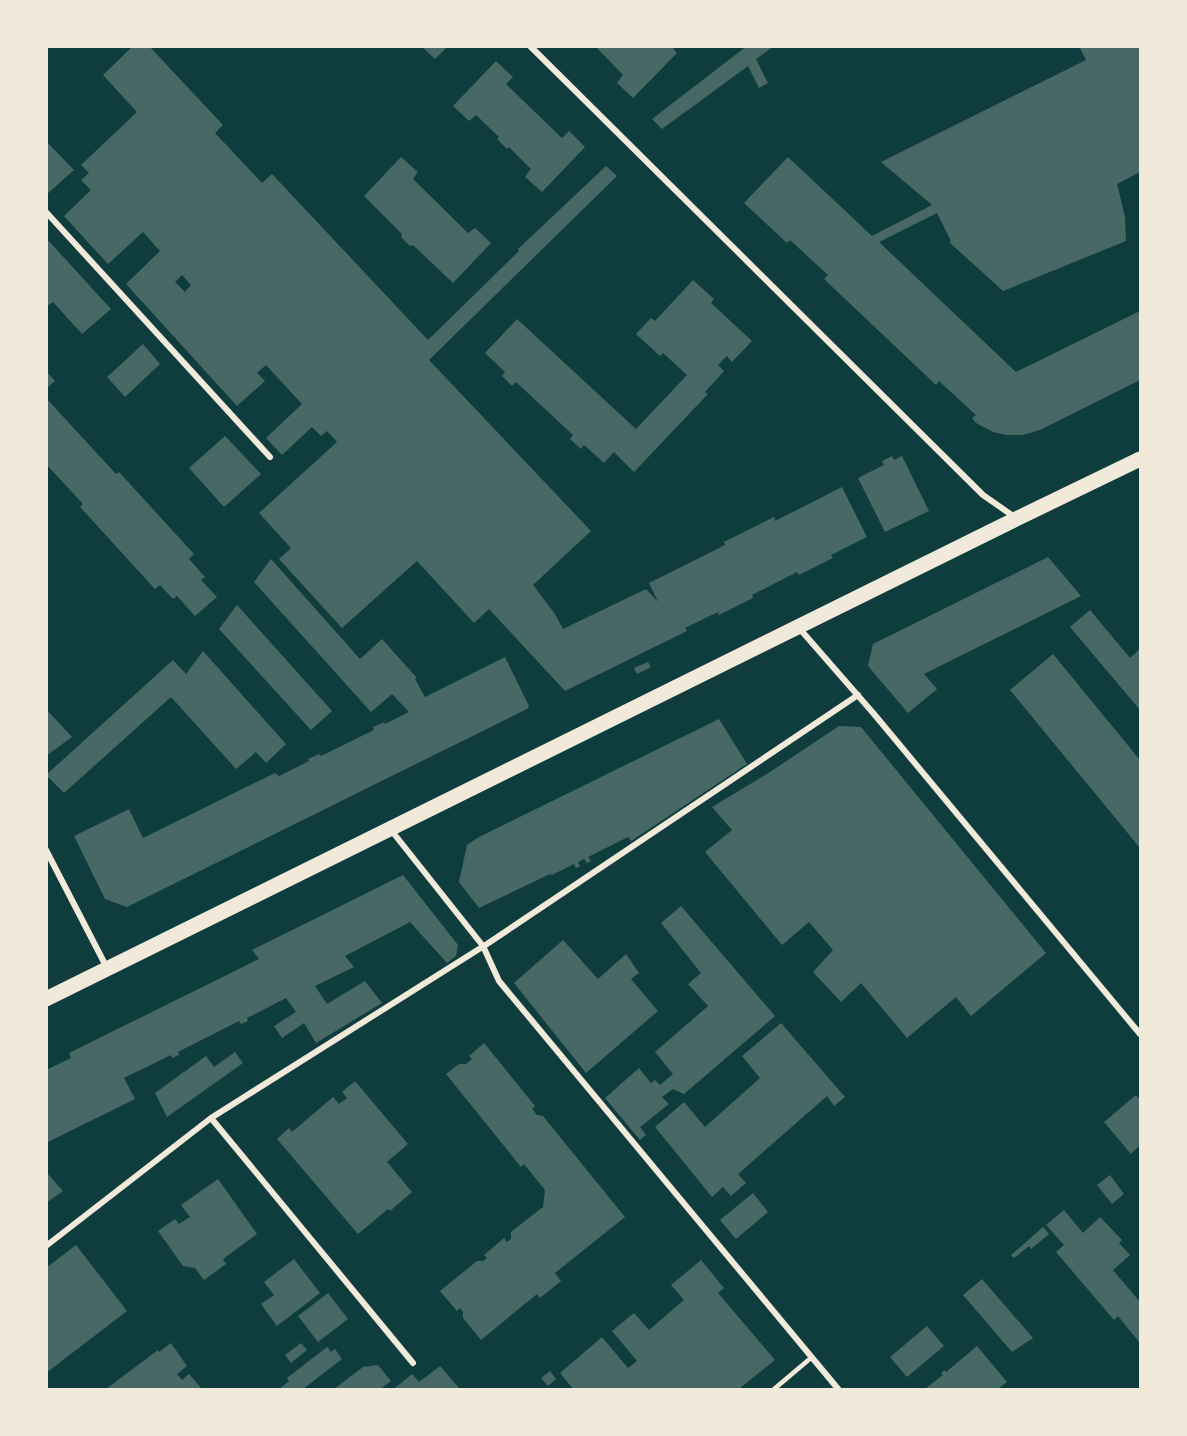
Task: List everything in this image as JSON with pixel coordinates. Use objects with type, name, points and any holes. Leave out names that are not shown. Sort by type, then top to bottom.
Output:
[{"type":"main road","points":[[46,999],[1140,459]]},
{"type":"street","points":[[530,46],[983,495],[1016,519]]},
{"type":"street","points":[[46,212],[270,457]]},
{"type":"street","points":[[799,627],[1140,1034]]},
{"type":"street","points":[[46,1246],[211,1118],[483,946],[858,695]]},
{"type":"street","points":[[391,829],[483,946],[499,981],[839,1389]]},
{"type":"street","points":[[46,850],[107,968]]},
{"type":"street","points":[[211,1118],[413,1363]]},
{"type":"lane","points":[[773,1389],[812,1357]]},
{"type":"building","points":[[133,46],[149,46],[223,125],[215,133],[262,183],[272,174],[428,340],[519,251],[518,249],[606,166],[617,176],[429,360],[591,531],[533,585],[555,614],[563,629],[646,589],[658,602],[649,583],[725,545],[724,542],[774,517],[775,521],[842,487],[867,537],[831,555],[833,558],[799,575],[797,572],[752,595],[753,598],[719,615],[718,612],[685,628],[687,631],[565,691],[489,609],[474,623],[417,561],[342,628],[279,559],[291,548],[259,513],[337,442],[327,431],[321,436],[312,427],[282,455],[266,438],[302,404],[266,365],[257,373],[265,381],[237,406],[126,284],[160,251],[143,232],[108,264],[64,216],[91,190],[81,180],[89,173],[81,165],[137,112],[103,75]],"holes":[[[182,275],[191,285],[185,292],[175,282]]]},
{"type":"building","points":[[421,46],[448,46],[435,59]]},
{"type":"building","points":[[595,46],[671,46],[677,53],[633,98],[617,83],[623,75]]},
{"type":"building","points":[[747,46],[774,46],[756,59],[768,83],[759,88],[748,66],[662,129],[652,119]]},
{"type":"building","points":[[1079,46],[1140,46],[1140,172],[1117,184],[1125,217],[1126,241],[1003,291],[949,242],[951,241],[937,213],[879,242],[1016,372],[1140,311],[1140,380],[1040,430],[1023,435],[1006,435],[993,432],[976,423],[972,418],[976,415],[939,381],[936,385],[824,279],[828,275],[790,240],[787,243],[744,203],[788,157],[872,236],[932,205],[881,162],[1086,60]]},
{"type":"building","points":[[496,61],[513,77],[506,84],[562,138],[569,131],[585,147],[542,192],[525,177],[531,169],[509,147],[507,149],[497,139],[499,137],[476,115],[469,121],[453,106]]},
{"type":"building","points":[[46,141],[74,170],[46,195]]},
{"type":"building","points":[[401,157],[418,172],[413,179],[468,233],[475,228],[491,243],[453,283],[413,245],[410,246],[401,237],[402,234],[364,196]]},
{"type":"building","points":[[46,238],[111,309],[82,334],[53,302],[46,307]]},
{"type":"building","points":[[693,280],[714,299],[711,303],[752,341],[732,362],[727,356],[718,365],[724,371],[705,392],[708,394],[634,472],[614,452],[604,463],[584,445],[581,449],[570,439],[573,435],[516,382],[512,386],[502,376],[505,372],[485,353],[517,319],[636,429],[687,375],[663,353],[660,356],[636,334],[651,318],[655,321]]},
{"type":"building","points":[[143,344],[160,364],[125,397],[107,377]]},
{"type":"building","points":[[46,371],[55,381],[46,389]]},
{"type":"building","points":[[46,398],[116,474],[119,472],[194,554],[189,559],[205,577],[201,580],[217,597],[195,616],[177,596],[173,599],[160,585],[155,589],[80,507],[83,504],[46,464]]},
{"type":"building","points":[[225,436],[261,474],[224,507],[189,468]]},
{"type":"building","points":[[892,456],[894,460],[902,456],[929,511],[885,532],[858,478],[884,465],[882,461]]},
{"type":"building","points":[[1048,557],[1081,596],[924,674],[937,689],[908,713],[868,666],[873,644]]},
{"type":"building","points":[[271,559],[360,659],[382,639],[417,678],[415,679],[425,697],[505,657],[529,706],[127,907],[105,899],[74,836],[129,809],[143,838],[275,773],[279,776],[309,761],[308,759],[319,754],[321,756],[374,730],[373,727],[384,722],[385,724],[409,712],[392,694],[371,712],[254,582]]},
{"type":"building","points":[[237,605],[332,711],[311,730],[219,629]]},
{"type":"building","points":[[1090,610],[1130,658],[1140,649],[1140,710],[1070,627]]},
{"type":"building","points":[[203,651],[286,744],[266,763],[256,752],[236,769],[171,697],[64,793],[46,775],[173,660],[186,674]]},
{"type":"building","points":[[1053,654],[1140,760],[1140,848],[1010,690]]},
{"type":"building","points":[[648,662],[651,667],[637,674],[634,668]]},
{"type":"building","points":[[46,709],[72,737],[46,756]]},
{"type":"building","points":[[719,719],[747,764],[631,841],[628,837],[588,857],[591,861],[587,863],[584,859],[578,862],[580,866],[576,868],[574,864],[479,908],[459,882],[467,845],[479,837]]},
{"type":"building","points":[[839,726],[861,727],[1046,953],[971,1016],[956,997],[907,1038],[861,983],[841,1002],[813,972],[833,950],[809,922],[782,945],[705,852],[732,830],[712,807]]},
{"type":"building","points":[[403,875],[458,945],[456,956],[447,963],[410,922],[345,956],[354,967],[315,986],[327,1004],[365,981],[382,1003],[316,1043],[304,1023],[282,1038],[274,1026],[296,1012],[286,998],[247,1018],[248,1021],[241,1024],[239,1021],[178,1052],[179,1055],[172,1058],[171,1055],[124,1078],[135,1099],[46,1143],[46,1070],[71,1058],[69,1053],[259,959],[252,950]]},
{"type":"building","points":[[681,906],[775,1016],[684,1094],[673,1089],[662,1097],[669,1104],[640,1127],[646,1135],[640,1140],[605,1098],[639,1068],[651,1083],[655,1080],[660,1085],[673,1074],[655,1052],[708,1006],[688,984],[701,973],[661,923]]},
{"type":"building","points":[[563,940],[598,979],[626,954],[639,973],[631,979],[658,1011],[586,1073],[514,983]]},
{"type":"building","points":[[781,1023],[845,1097],[834,1106],[827,1096],[738,1174],[746,1183],[731,1196],[723,1187],[712,1197],[655,1127],[684,1102],[705,1127],[760,1078],[742,1056]]},
{"type":"building","points":[[484,1043],[535,1106],[532,1109],[537,1115],[543,1116],[625,1217],[555,1273],[561,1281],[540,1298],[537,1294],[481,1340],[463,1318],[460,1308],[457,1311],[440,1291],[477,1261],[487,1258],[484,1255],[504,1238],[507,1242],[511,1239],[511,1232],[543,1207],[545,1190],[524,1164],[521,1167],[446,1074],[459,1064],[466,1064],[472,1059],[469,1056]]},
{"type":"building","points":[[235,1052],[243,1063],[167,1117],[155,1093],[206,1056],[214,1067]]},
{"type":"building","points":[[355,1081],[408,1144],[387,1162],[412,1192],[358,1234],[277,1139],[289,1128],[292,1132],[333,1097],[339,1104],[347,1098],[342,1092]]},
{"type":"building","points":[[1136,1095],[1140,1100],[1140,1145],[1131,1154],[1104,1122]]},
{"type":"building","points":[[46,1172],[63,1191],[46,1203]]},
{"type":"building","points":[[1110,1175],[1124,1194],[1112,1204],[1097,1185]]},
{"type":"building","points":[[218,1179],[257,1234],[223,1259],[226,1264],[204,1280],[195,1268],[183,1266],[158,1231],[175,1219],[179,1224],[190,1217],[181,1205]]},
{"type":"building","points":[[753,1193],[768,1212],[736,1239],[720,1220]]},
{"type":"building","points":[[1064,1210],[1083,1233],[1100,1217],[1122,1240],[1119,1243],[1130,1255],[1113,1270],[1140,1302],[1140,1343],[1118,1316],[1114,1320],[1056,1252],[1064,1245],[1046,1225]]},
{"type":"building","points":[[1043,1227],[1049,1234],[1031,1249],[1029,1246],[1014,1258],[1011,1255]]},
{"type":"building","points":[[76,1245],[127,1311],[46,1373],[46,1268]]},
{"type":"building","points":[[294,1259],[320,1293],[277,1326],[261,1304],[274,1295],[264,1282]]},
{"type":"building","points":[[701,1260],[724,1288],[718,1293],[775,1360],[739,1389],[573,1389],[560,1373],[602,1337],[628,1368],[637,1361],[612,1331],[634,1313],[649,1330],[684,1300],[671,1285]]},
{"type":"building","points":[[982,1279],[1033,1338],[1012,1352],[963,1295]]},
{"type":"building","points":[[328,1293],[348,1319],[318,1342],[298,1316]]},
{"type":"building","points":[[927,1326],[944,1346],[907,1377],[890,1357]]},
{"type":"building","points":[[171,1343],[187,1366],[177,1374],[182,1380],[189,1374],[202,1389],[106,1389],[158,1350],[159,1352]]},
{"type":"building","points":[[301,1343],[307,1350],[291,1363],[285,1355]]},
{"type":"building","points":[[977,1346],[1007,1382],[998,1389],[925,1389],[943,1375],[941,1374],[944,1370],[946,1372]]},
{"type":"building","points":[[327,1347],[331,1352],[335,1349],[342,1359],[303,1389],[279,1389],[289,1381],[287,1378]]},
{"type":"building","points":[[378,1365],[391,1381],[380,1389],[334,1389],[363,1367]]},
{"type":"building","points":[[440,1366],[460,1389],[395,1388],[412,1374],[419,1382]]},
{"type":"building","points":[[550,1371],[556,1379],[548,1386],[541,1378]]}]
